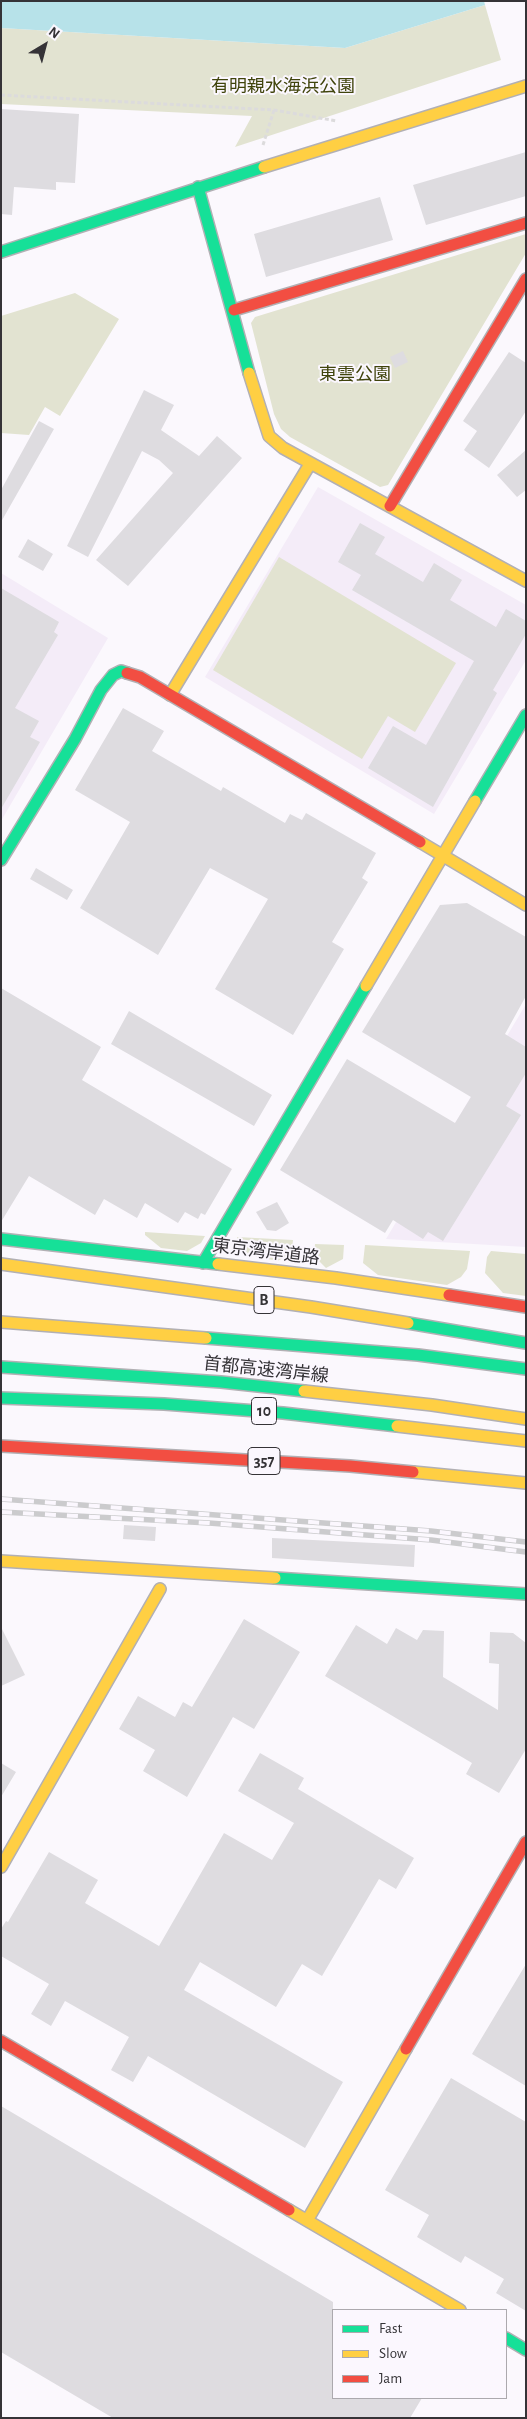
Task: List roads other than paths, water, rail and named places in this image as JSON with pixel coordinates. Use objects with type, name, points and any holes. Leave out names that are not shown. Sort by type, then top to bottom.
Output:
[{"type":"main road","points":[[1,252],[198,187],[526,86]]},
{"type":"main road","points":[[198,187],[266,429],[275,443],[310,464],[526,581]]},
{"type":"main road","points":[[234,310],[526,223]]},
{"type":"main road","points":[[390,506],[526,279]]},
{"type":"main road","points":[[170,695],[310,464]]},
{"type":"main road","points":[[1,860],[75,739],[101,690],[113,675],[121,671],[129,672],[170,695],[442,858],[526,906]]},
{"type":"main road","points":[[202,1262],[526,715]]},
{"type":"main road","name":"東京湾岸道路","points":[[1,1238],[336,1278],[526,1307]]},
{"type":"main road","name":"B","points":[[1,1264],[311,1307],[526,1343]]},
{"type":"main road","points":[[1,1311],[174,1327],[228,1339]]},
{"type":"main road","name":"首都高速湾岸線","points":[[1,1322],[418,1355],[526,1369]]},
{"type":"main road","name":"首都高速湾岸線","points":[[1,1368],[221,1382],[432,1405],[526,1419]]},
{"type":"main road","points":[[1,1378],[221,1382]]},
{"type":"main road","name":"10","points":[[1,1398],[164,1404],[283,1413],[526,1441]]},
{"type":"main road","name":"357","points":[[1,1446],[350,1466],[526,1483]]},
{"type":"main road","points":[[1,1561],[526,1594]]},
{"type":"main road","points":[[1,1867],[159,1589]]},
{"type":"main road","points":[[308,2220],[526,1842]]},
{"type":"main road","points":[[1,2040],[458,2309]]},
{"type":"main road","points":[[507,2339],[526,2350]]},
{"type":"water","points":[[1,1],[484,1],[485,5],[345,48],[1,28]]},
{"type":"railway","points":[[1,1499],[431,1531],[526,1542]]},
{"type":"railway","points":[[1,1512],[209,1523],[431,1540],[526,1552]]},
{"type":"park label","name":"有明親水海浜公園","points":[[283,87]]},
{"type":"park label","name":"東雲公園","points":[[355,375]]}]
